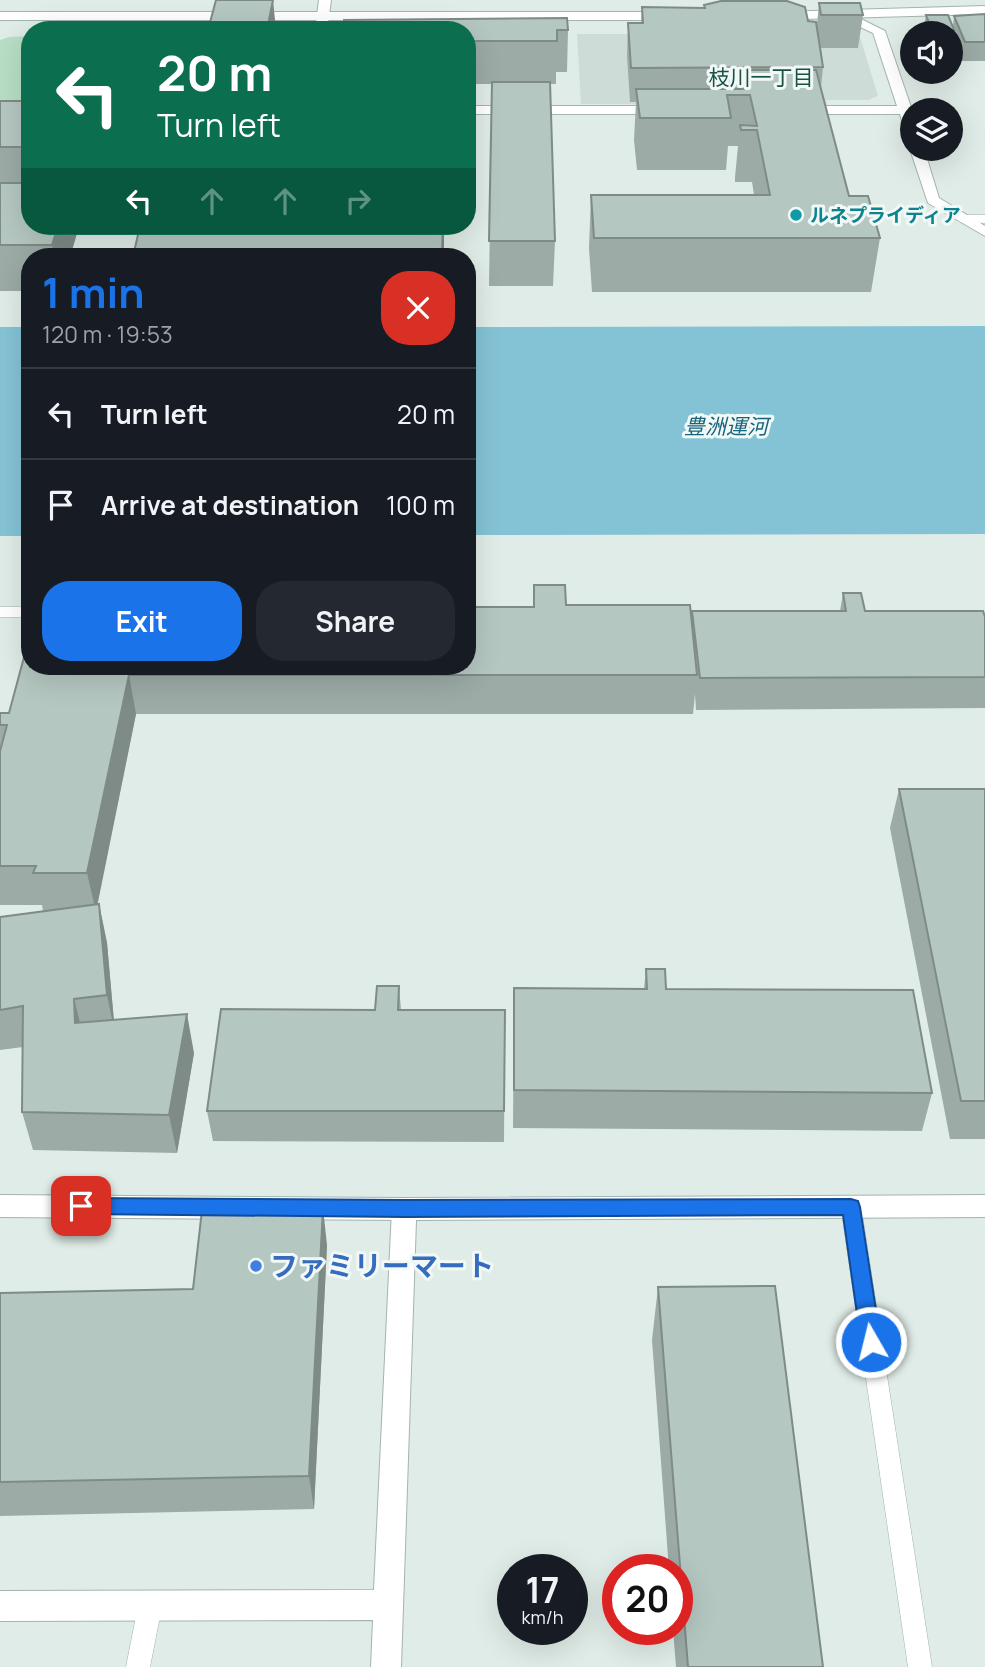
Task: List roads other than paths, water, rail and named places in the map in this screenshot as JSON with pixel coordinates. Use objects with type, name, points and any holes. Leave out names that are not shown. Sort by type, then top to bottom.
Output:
[{"type":"street","points":[[323,21],[326,0]]},
{"type":"street","points":[[842,0],[847,16],[879,31],[901,98]]},
{"type":"street","points":[[757,16],[847,16],[901,10],[985,10]]},
{"type":"street","points":[[0,16],[687,16]]},
{"type":"street","points":[[847,16],[901,23],[985,23]]},
{"type":"street","points":[[476,110],[677,110]]},
{"type":"street","points":[[789,110],[900,110]]},
{"type":"street","points":[[921,161],[933,200],[985,232]]},
{"type":"street","points":[[0,1206],[404,1209],[985,1206]]},
{"type":"street","points":[[386,1667],[404,1209]]},
{"type":"street","points":[[0,1606],[389,1605]]},
{"type":"lane","points":[[964,219],[985,219]]},
{"type":"lane","points":[[0,612],[21,612]]},
{"type":"lane","points":[[851,1207],[920,1667]]},
{"type":"lane","points":[[138,1667],[150,1606]]},
{"type":"water","name":"豊洲運河","points":[[985,326],[985,534],[476,535],[476,327]]},
{"type":"water","points":[[0,327],[21,327],[21,536],[0,536]]},
{"type":"place","name":"ルネプライディア","points":[[796,215]]},
{"type":"place","name":"ファミリーマート","points":[[256,1266]]},
{"type":"district","name":"枝川一丁目","points":[[761,78]]}]
